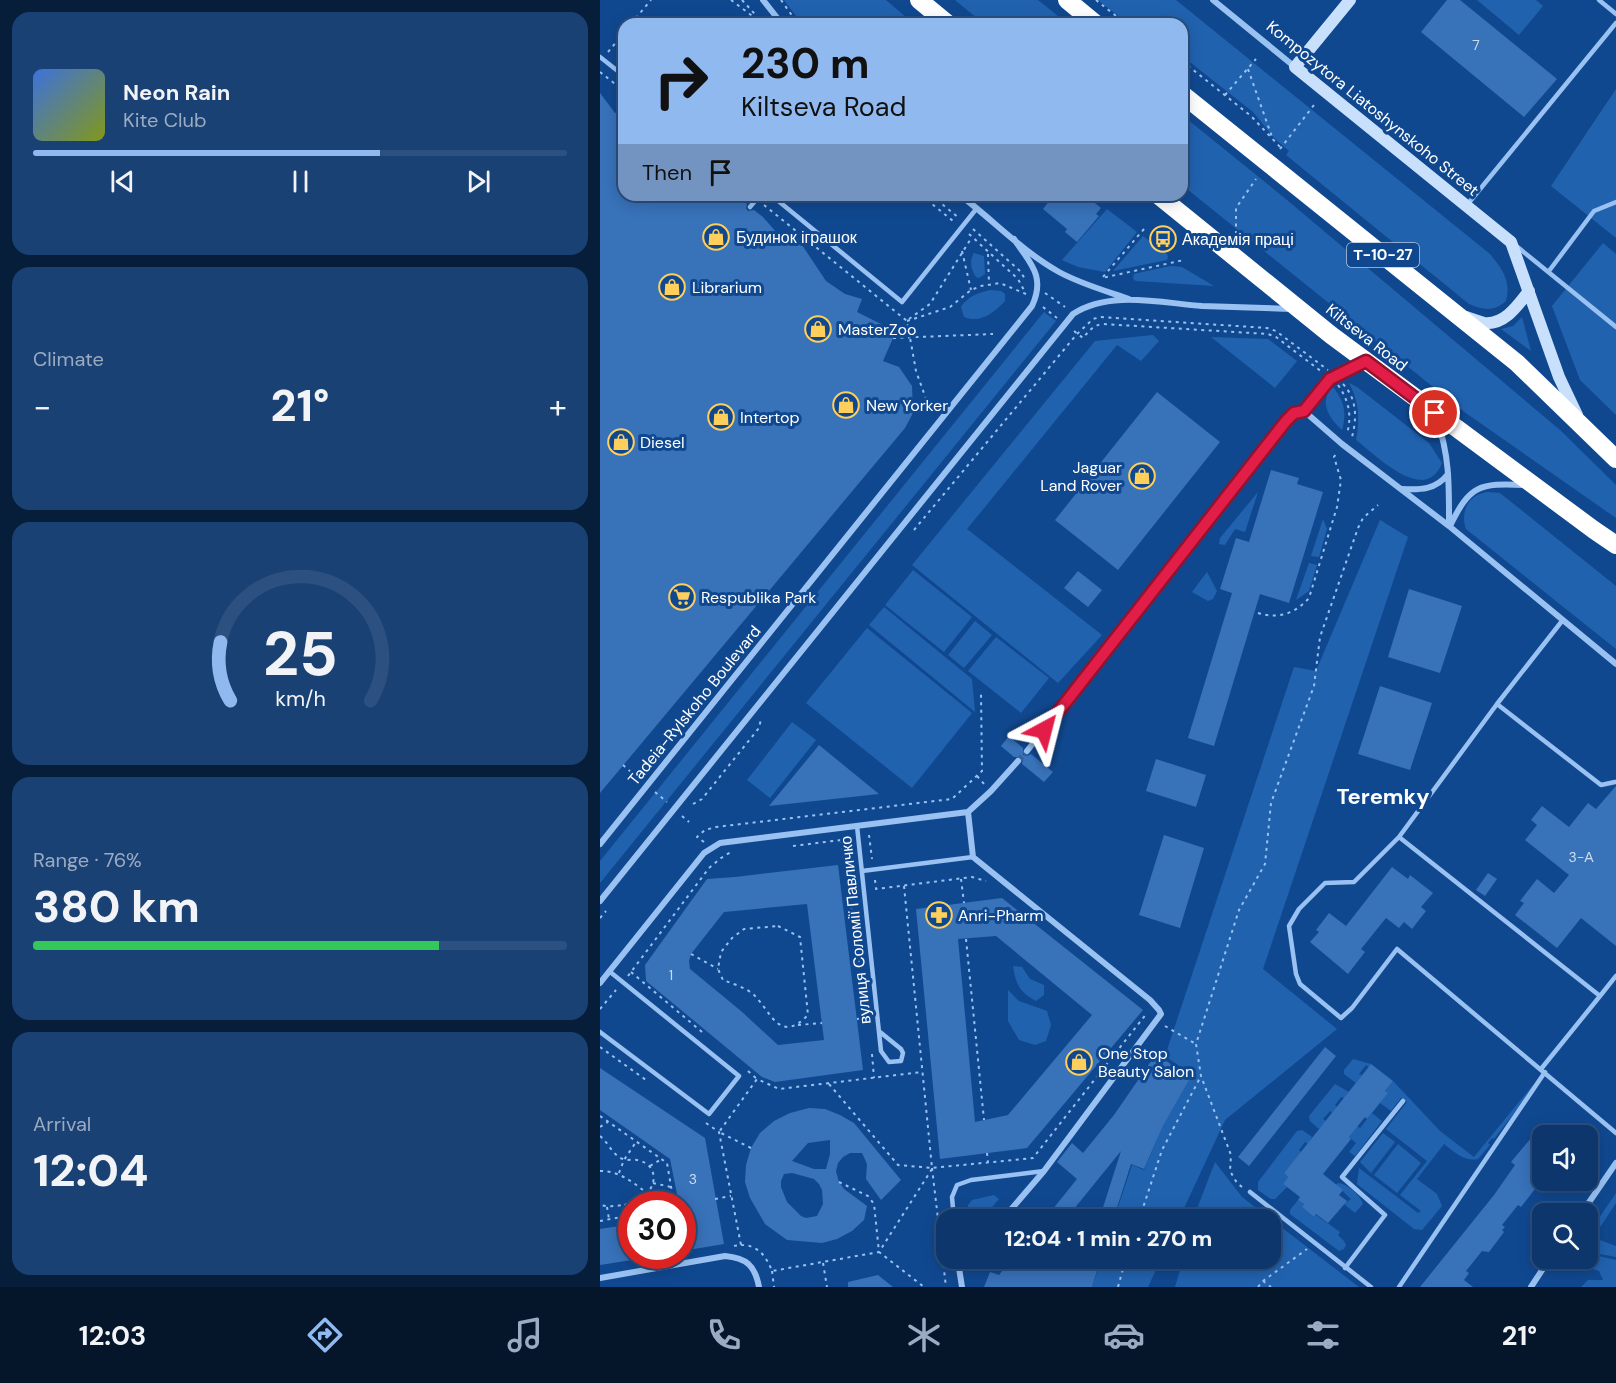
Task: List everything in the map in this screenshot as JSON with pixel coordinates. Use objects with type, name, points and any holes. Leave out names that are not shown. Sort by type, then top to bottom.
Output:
[{"type":"highway","points":[[919,0],[941,18]]},
{"type":"highway","points":[[1067,0],[1089,18]]},
{"type":"highway","name":"Т-10-27","points":[[1188,99],[1517,363],[1616,459]]},
{"type":"highway","name":"Kiltseva Road","points":[[1165,201],[1366,361],[1616,545]]},
{"type":"highway","points":[[1594,531],[1616,552]]},
{"type":"street","points":[[763,0],[777,18]]},
{"type":"street","name":"Kompozytora Liatoshynskoho Street","points":[[1213,0],[1511,242],[1559,377],[1580,422]]},
{"type":"street","points":[[1295,67],[1350,0]]},
{"type":"street","points":[[968,201],[1058,271],[1130,300]]},
{"type":"street","points":[[1014,239],[1035,271],[1038,291]]},
{"type":"street","name":"Tadeia-Rylskoho Boulevard","points":[[600,844],[1032,306],[1038,291]]},
{"type":"street","points":[[1456,314],[1486,323],[1505,318],[1529,291]]},
{"type":"street","points":[[600,901],[1073,314],[1091,305],[1130,300],[1241,308],[1299,309]]},
{"type":"street","points":[[1027,751],[1286,421],[1294,413],[1304,411],[1333,377],[1366,361]]},
{"type":"street","points":[[1304,411],[1344,446],[1449,526],[1616,664]]},
{"type":"street","points":[[1435,413],[1444,440],[1448,474],[1449,526]]},
{"type":"street","points":[[1402,489],[1420,490],[1434,487],[1443,482],[1448,474]]},
{"type":"street","points":[[1449,526],[1461,503],[1471,492],[1485,485],[1533,486]]},
{"type":"street","points":[[600,983],[710,849],[728,840],[968,812],[1018,761]]},
{"type":"street","points":[[968,812],[973,857],[1150,1000],[1161,1014],[1044,1171],[1011,1209]]},
{"type":"street","points":[[1589,1203],[1616,1163]]},
{"type":"street","points":[[600,1278],[725,1256],[740,1257],[752,1266],[758,1278],[759,1287]]},
{"type":"street","points":[[959,1269],[962,1287]]},
{"type":"street","points":[[1531,1287],[1543,1269]]},
{"type":"lane","points":[[1599,0],[1616,14]]},
{"type":"lane","points":[[1467,205],[1616,23]]},
{"type":"lane","points":[[601,58],[618,71]]},
{"type":"lane","points":[[750,207],[755,201]]},
{"type":"lane","points":[[778,201],[902,302],[977,208]]},
{"type":"lane","points":[[1549,271],[1594,211],[1616,202]]},
{"type":"lane","name":"Kompozytora Liatoshynskoho Street","points":[[1511,242],[1616,327]]},
{"type":"lane","points":[[1562,621],[1497,704],[1399,837],[1354,882],[1325,883],[1299,909],[1289,926],[1296,974],[1300,984],[1341,1018],[1352,1008],[1397,949],[1616,1133]]},
{"type":"lane","points":[[1497,704],[1600,785],[1615,782]]},
{"type":"lane","name":"вулиця Соломії Павличко","points":[[857,826],[881,1051],[889,1062],[901,1061],[903,1053],[901,1049],[880,1032]]},
{"type":"lane","points":[[1399,837],[1600,996]]},
{"type":"lane","points":[[862,871],[973,857]]},
{"type":"lane","points":[[600,1032],[710,1114],[739,1076],[609,971]]},
{"type":"lane","points":[[1400,1287],[1543,1071],[1616,975]]},
{"type":"lane","points":[[1345,1268],[1385,1215],[1342,1177],[1403,1101]]},
{"type":"lane","points":[[953,1209],[952,1197],[957,1185],[971,1180],[1044,1171]]},
{"type":"lane","points":[[1250,1192],[1371,1287]]},
{"type":"path","points":[[636,18],[651,0]]},
{"type":"path","points":[[731,0],[753,18]]},
{"type":"path","points":[[742,0],[758,18]]},
{"type":"path","points":[[781,0],[794,18]]},
{"type":"path","points":[[1096,0],[1118,18]]},
{"type":"path","points":[[601,58],[618,40]]},
{"type":"path","points":[[1225,95],[1256,59]]},
{"type":"path","points":[[1188,66],[1251,116],[1281,148]]},
{"type":"path","points":[[1248,69],[1274,141]]},
{"type":"path","points":[[600,72],[618,86]]},
{"type":"path","points":[[1278,151],[1314,105]]},
{"type":"path","points":[[1236,234],[1236,208],[1256,179]]},
{"type":"path","points":[[763,201],[907,321],[916,371],[930,410]]},
{"type":"path","points":[[907,321],[950,307],[971,290],[989,284],[1000,284],[1026,294],[1018,279],[973,237],[928,201]]},
{"type":"path","points":[[939,201],[1020,271],[1030,288],[1047,294],[1086,324]]},
{"type":"path","points":[[1144,229],[1102,278],[1184,260]]},
{"type":"path","points":[[907,321],[930,304],[962,250],[973,237]]},
{"type":"path","points":[[962,250],[971,290]]},
{"type":"path","points":[[988,252],[989,284]]},
{"type":"path","points":[[1042,306],[1057,318]]},
{"type":"path","points":[[911,533],[1077,334],[1093,319],[1101,317],[1267,328],[1276,331],[1333,377],[1352,396],[1356,414],[1352,436],[1334,457],[1341,480],[1337,507],[1309,598],[1290,614],[1268,616],[1258,613]]},
{"type":"path","points":[[1074,331],[1083,338],[1091,329],[1103,324],[1268,334],[1276,337],[1333,377],[1343,393],[1348,405],[1350,425],[1344,446]]},
{"type":"path","points":[[893,338],[993,334]]},
{"type":"path","points":[[1250,1192],[1237,1183],[1230,1171],[1231,1155],[1202,1076],[1196,1044],[1239,910],[1265,864],[1271,803],[1314,686],[1320,637],[1358,528],[1363,518],[1378,505]]},
{"type":"path","points":[[697,837],[705,830],[716,827],[952,799],[982,771],[981,693]]},
{"type":"path","points":[[683,816],[693,803],[702,799],[759,728],[761,719]]},
{"type":"path","points":[[623,765],[689,822]]},
{"type":"path","points":[[786,846],[841,840],[859,846]]},
{"type":"path","points":[[841,840],[866,1006]]},
{"type":"path","points":[[600,1009],[631,972],[709,867],[731,852]]},
{"type":"path","points":[[961,878],[964,903]]},
{"type":"path","points":[[904,886],[946,1287]]},
{"type":"path","points":[[600,918],[608,908]]},
{"type":"path","points":[[718,969],[722,952],[744,929],[778,926],[800,937],[808,1015],[798,1025]]},
{"type":"path","points":[[664,929],[665,935]]},
{"type":"path","points":[[966,939],[984,1120]]},
{"type":"path","points":[[691,954],[718,969],[723,980],[753,994],[772,1020],[789,1027],[822,1023]]},
{"type":"path","points":[[631,972],[703,1033]]},
{"type":"path","points":[[829,1084],[898,1165],[932,1168],[1033,1158],[1149,1010]]},
{"type":"path","points":[[857,1019],[867,1018]]},
{"type":"path","points":[[1168,1029],[1196,1044]]},
{"type":"path","points":[[600,1047],[646,1080]]},
{"type":"path","points":[[871,1048],[874,1078]]},
{"type":"path","points":[[748,1071],[757,1079],[779,1089],[922,1072]]},
{"type":"path","points":[[1143,1209],[1162,1150],[1202,1076]]},
{"type":"path","points":[[741,1245],[719,1132],[757,1079]]},
{"type":"path","points":[[600,1116],[667,1163],[672,1191]]},
{"type":"path","points":[[701,1119],[719,1132],[751,1148]]},
{"type":"path","points":[[600,1127],[608,1122]]},
{"type":"path","points":[[600,1136],[606,1140],[613,1152],[624,1160],[638,1160],[650,1166],[655,1178],[650,1191]]},
{"type":"path","points":[[619,1174],[624,1160],[636,1142]]},
{"type":"path","points":[[987,1153],[988,1162]]},
{"type":"path","points":[[650,1166],[661,1159]]},
{"type":"path","points":[[772,1272],[879,1252],[932,1168]]},
{"type":"path","points":[[600,1171],[612,1171],[619,1174],[644,1191]]},
{"type":"path","points":[[839,1182],[868,1196],[874,1204],[879,1252],[924,1287]]},
{"type":"path","points":[[653,1183],[671,1187]]},
{"type":"path","points":[[716,1199],[732,1196]]},
{"type":"path","points":[[600,1205],[607,1207],[618,1205]]},
{"type":"path","points":[[607,1207],[609,1219]]},
{"type":"path","points":[[600,1221],[618,1217]]},
{"type":"path","points":[[1258,1287],[1315,1244]]},
{"type":"path","points":[[729,1247],[749,1245],[759,1250],[767,1260],[772,1272],[774,1287]]},
{"type":"path","points":[[823,1262],[827,1287]]},
{"type":"path","points":[[1118,1287],[1123,1269]]},
{"type":"path","points":[[1263,1281],[1271,1287]]},
{"type":"shaded area","points":[[784,0],[886,0],[907,18],[798,18]]},
{"type":"shaded area","points":[[955,0],[1038,0],[1060,18],[977,18]]},
{"type":"shaded area","points":[[1098,0],[1176,0],[1490,254],[1505,276],[1506,301],[1497,307],[1488,309],[1469,304],[1286,155],[1289,151],[1275,139],[1253,112],[1188,61],[1188,18],[1120,18]]},
{"type":"shaded area","points":[[1477,0],[1536,0],[1543,6],[1519,35]]},
{"type":"shaded area","points":[[1616,89],[1616,238],[1551,186]]},
{"type":"shaded area","points":[[1188,120],[1287,200],[1560,430],[1616,485],[1616,518],[1463,411],[1188,190]]},
{"type":"shaded area","points":[[1107,209],[1137,232],[1105,272],[1078,267],[1062,260]]},
{"type":"shaded area","points":[[1143,236],[1167,254],[1167,260],[1113,271]]},
{"type":"shaded area","points":[[1603,243],[1616,254],[1616,415],[1580,380],[1552,306]]},
{"type":"shaded area","points":[[974,253],[984,256],[985,274],[979,278],[976,277],[972,268]]},
{"type":"shaded area","points":[[1170,266],[1182,267],[1214,286],[1133,279],[1134,274]]},
{"type":"shaded area","points":[[990,290],[1001,291],[1005,294],[1005,301],[992,313],[981,318],[964,317],[961,307],[964,303],[974,295]]},
{"type":"shaded area","points":[[1044,312],[1056,321],[600,883],[600,861]]},
{"type":"shaded area","points":[[1522,317],[1531,351],[1501,329],[1513,326]]},
{"type":"shaded area","points":[[1153,335],[1159,341],[1141,361],[1117,345],[967,529],[1102,635],[1058,683],[912,565],[1095,341]]},
{"type":"shaded area","points":[[1211,337],[1268,339],[1297,361],[1275,388]]},
{"type":"shaded area","points":[[1349,383],[1429,443],[1442,463],[1434,475],[1424,480],[1413,479],[1388,465],[1356,440],[1358,411]]},
{"type":"shaded area","points":[[1333,387],[1344,407],[1342,430],[1327,410],[1326,398]]},
{"type":"shaded area","points":[[1258,492],[1245,532],[1235,529],[1225,545],[1219,544],[1220,538]]},
{"type":"shaded area","points":[[1487,492],[1500,493],[1616,586],[1616,649],[1466,529],[1464,516],[1467,505],[1475,497]]},
{"type":"shaded area","points":[[1323,519],[1327,529],[1319,557],[1311,556]]},
{"type":"shaded area","points":[[1380,520],[1408,537],[1263,969],[1337,1029],[1225,1120],[1184,1209],[1117,1209],[1132,1165],[1144,1170],[1163,1126],[1192,1075],[1165,1056],[1294,667],[1316,671]]},
{"type":"shaded area","points":[[1309,563],[1317,565],[1309,591],[1296,600]]},
{"type":"shaded area","points":[[913,570],[972,617],[944,652],[885,605]]},
{"type":"shaded area","points":[[1207,572],[1217,591],[1213,599],[1208,601],[1192,592]]},
{"type":"shaded area","points":[[884,607],[972,679],[975,712],[869,625]]},
{"type":"shaded area","points":[[975,621],[992,635],[964,668],[948,655]]},
{"type":"shaded area","points":[[867,628],[972,713],[912,788],[806,703]]},
{"type":"shaded area","points":[[996,637],[1049,678],[1021,713],[968,671]]},
{"type":"shaded area","points":[[792,722],[816,740],[770,798],[747,780]]},
{"type":"shaded area","points":[[1013,966],[1022,967],[1030,979],[1044,985],[1044,995],[1036,1001],[1022,991],[1017,983]]},
{"type":"shaded area","points":[[1008,990],[1019,1001],[1047,1011],[1051,1025],[1046,1041],[1035,1045],[1019,1040],[1008,1021]]},
{"type":"shaded area","points":[[1353,1059],[1371,1064],[1369,1067],[1366,1065],[1356,1083],[1344,1074],[1344,1070]]},
{"type":"shaded area","points":[[1393,1081],[1440,1131],[1474,1157],[1533,1085],[1533,1089],[1494,1139],[1492,1138],[1488,1143],[1490,1145],[1478,1159],[1464,1158],[1444,1144],[1417,1179],[1437,1194],[1442,1206],[1422,1230],[1414,1229],[1357,1184],[1359,1168],[1418,1213],[1421,1211],[1400,1195],[1427,1161],[1386,1129],[1407,1102],[1401,1098],[1391,1111],[1380,1103],[1387,1093],[1385,1091]]},
{"type":"shaded area","points":[[1335,1084],[1349,1092],[1344,1098],[1341,1097],[1332,1113],[1330,1111],[1323,1119],[1326,1121],[1319,1129],[1310,1121],[1309,1116]]},
{"type":"shaded area","points":[[1372,1113],[1382,1121],[1355,1156],[1349,1152],[1356,1143],[1349,1137],[1357,1126],[1360,1128]]},
{"type":"shaded area","points":[[1302,1130],[1312,1137],[1308,1144],[1305,1142],[1299,1150],[1301,1152],[1284,1173],[1288,1177],[1283,1184],[1287,1187],[1275,1199],[1271,1199],[1258,1190],[1258,1182],[1297,1131]]},
{"type":"shaded area","points":[[1383,1133],[1395,1142],[1371,1173],[1360,1162]]},
{"type":"shaded area","points":[[1398,1144],[1421,1163],[1397,1193],[1374,1175]]},
{"type":"shaded area","points":[[1215,1162],[1242,1197],[1258,1209],[1197,1209]]},
{"type":"shaded area","points":[[1338,1183],[1350,1188],[1363,1204],[1355,1213],[1344,1204],[1351,1199],[1336,1185]]},
{"type":"shaded area","points":[[1616,1193],[1616,1203],[1598,1230],[1598,1220]]},
{"type":"shaded area","points":[[994,1195],[999,1199],[990,1209],[968,1209],[972,1200]]},
{"type":"shaded area","points":[[1298,1200],[1304,1204],[1302,1207],[1314,1217],[1316,1215],[1340,1232],[1338,1235],[1346,1245],[1344,1249],[1339,1251],[1290,1214],[1290,1210]]},
{"type":"shaded area","points":[[1281,1227],[1359,1287],[1175,1287],[1180,1270],[1281,1269]]},
{"type":"shaded area","points":[[1598,1240],[1616,1246],[1616,1257],[1598,1254]]},
{"type":"shaded area","points":[[1598,1256],[1616,1260],[1616,1287],[1581,1287],[1588,1280],[1603,1280],[1599,1271],[1593,1269],[1598,1269]]},
{"type":"shaded area","points":[[1098,1269],[1156,1269],[1148,1287],[1092,1287]]},
{"type":"building","points":[[1447,0],[1460,0],[1557,79],[1524,117],[1421,32]]},
{"type":"building","name":"Respublika Park","points":[[600,93],[615,113],[618,112],[618,201],[743,201],[747,204],[748,211],[754,210],[763,217],[783,240],[794,233],[826,281],[845,294],[862,299],[857,312],[885,326],[893,338],[883,361],[899,367],[912,386],[913,413],[905,428],[600,793]]},
{"type":"building","points":[[1049,201],[1092,201],[1101,208],[1096,214],[1099,216],[1077,242],[1065,232],[1067,229],[1043,209]]},
{"type":"building","name":"Jaguar Land Rover","points":[[1157,392],[1220,442],[1118,570],[1055,520]]},
{"type":"building","points":[[1271,470],[1299,478],[1297,484],[1323,492],[1289,603],[1260,594],[1214,746],[1188,738],[1232,593],[1220,589],[1236,538],[1249,542]]},
{"type":"building","points":[[1078,571],[1102,590],[1088,607],[1064,588]]},
{"type":"building","points":[[1409,589],[1462,606],[1440,673],[1388,657]]},
{"type":"building","points":[[1380,686],[1432,703],[1410,770],[1358,754]]},
{"type":"building","points":[[1009,736],[1023,748],[1023,755],[1031,754],[1053,772],[1044,782],[1022,764],[1021,757],[1014,757],[1001,746]]},
{"type":"building","points":[[819,745],[879,794],[769,806]]},
{"type":"building","points":[[1156,759],[1206,775],[1196,807],[1146,791]]},
{"type":"building","points":[[1616,786],[1616,946],[1581,918],[1557,948],[1515,915],[1524,903],[1520,901],[1537,879],[1554,893],[1569,875],[1525,840],[1537,825],[1531,820],[1542,806],[1569,827],[1588,803],[1596,809]]},
{"type":"building","points":[[1164,835],[1204,848],[1180,928],[1139,915]]},
{"type":"building","points":[[838,865],[863,1070],[775,1082],[762,1077],[646,981],[645,965],[707,879]],"holes":[[[807,904],[824,1040],[778,1045],[690,969],[691,954],[724,912]]]},
{"type":"building","points":[[1392,867],[1408,879],[1410,875],[1433,893],[1421,907],[1426,911],[1412,929],[1404,922],[1399,928],[1386,918],[1361,949],[1365,952],[1348,974],[1310,942],[1319,932],[1316,930],[1329,913],[1346,926]]},
{"type":"building","points":[[1488,873],[1497,879],[1485,896],[1476,890]]},
{"type":"building","points":[[1002,898],[1143,1010],[1027,1148],[940,1159],[916,909]],"holes":[[[996,936],[1092,1015],[1008,1115],[975,1122],[958,939]]]},
{"type":"building","points":[[1325,1047],[1336,1056],[1249,1166],[1238,1157]]},
{"type":"building","points":[[1156,1054],[1178,1069],[1192,1075],[1163,1126],[1144,1169],[1131,1164],[1117,1209],[1103,1209],[1121,1151],[1074,1209],[1053,1209],[1077,1179],[1057,1162],[1072,1143],[1083,1153],[1114,1115]]},
{"type":"building","points":[[1371,1064],[1393,1081],[1385,1091],[1388,1093],[1367,1119],[1365,1117],[1323,1174],[1343,1190],[1339,1195],[1347,1201],[1328,1223],[1316,1214],[1314,1217],[1302,1207],[1304,1204],[1298,1200],[1300,1197],[1283,1184],[1288,1177],[1284,1173]]},
{"type":"building","points":[[600,1068],[705,1138],[724,1244],[696,1249],[696,1191],[676,1191],[670,1159],[600,1110]]},
{"type":"building","points":[[809,1108],[825,1109],[854,1123],[901,1180],[881,1200],[866,1179],[867,1164],[862,1153],[850,1153],[843,1157],[836,1171],[839,1182],[844,1189],[867,1206],[864,1220],[852,1231],[837,1239],[822,1243],[787,1240],[765,1224],[750,1198],[745,1182],[746,1165],[751,1148],[760,1133],[774,1121],[790,1113]],"holes":[[[830,1140],[830,1154],[826,1169],[814,1169],[792,1161],[808,1143]],[[792,1173],[814,1179],[819,1184],[823,1204],[817,1216],[806,1218],[801,1216],[787,1202],[781,1181],[784,1174]]]},
{"type":"building","points":[[1532,1137],[1533,1191],[1521,1207],[1518,1205],[1502,1225],[1505,1227],[1502,1230],[1504,1232],[1489,1252],[1482,1251],[1466,1271],[1469,1273],[1464,1280],[1473,1287],[1420,1287],[1494,1195],[1515,1165],[1511,1162]]},
{"type":"building","points":[[618,1226],[618,1262],[600,1265],[600,1229]]},
{"type":"building","points":[[1004,1269],[1098,1269],[1092,1287],[984,1287],[990,1272],[999,1275]]},
{"type":"building","points":[[878,1275],[893,1287],[848,1287],[848,1282]]},
{"type":"tunnel","points":[[1018,761],[1027,751]]},
{"type":"place","name":"Будинок іграшок","points":[[716,237]]},
{"type":"place","name":"Академія праці","points":[[1163,239]]},
{"type":"place","name":"Librarium","points":[[672,287]]},
{"type":"place","name":"MasterZoo","points":[[818,329]]},
{"type":"place","name":"New Yorker","points":[[846,405]]},
{"type":"place","name":"Intertop","points":[[721,417]]},
{"type":"place","name":"Diesel","points":[[621,442]]},
{"type":"place","name":"Jaguar Land Rover","points":[[1142,476]]},
{"type":"place","name":"Respublika Park","points":[[682,597]]},
{"type":"place","name":"Anri-Pharm","points":[[939,915]]},
{"type":"place","name":"One Stop Beauty Salon","points":[[1079,1062]]},
{"type":"district","name":"Teremky","points":[[1383,796]]},
{"type":"route","points":[[1044,730],[1286,421],[1294,413],[1304,411],[1330,379],[1366,361],[1435,413]]}]
